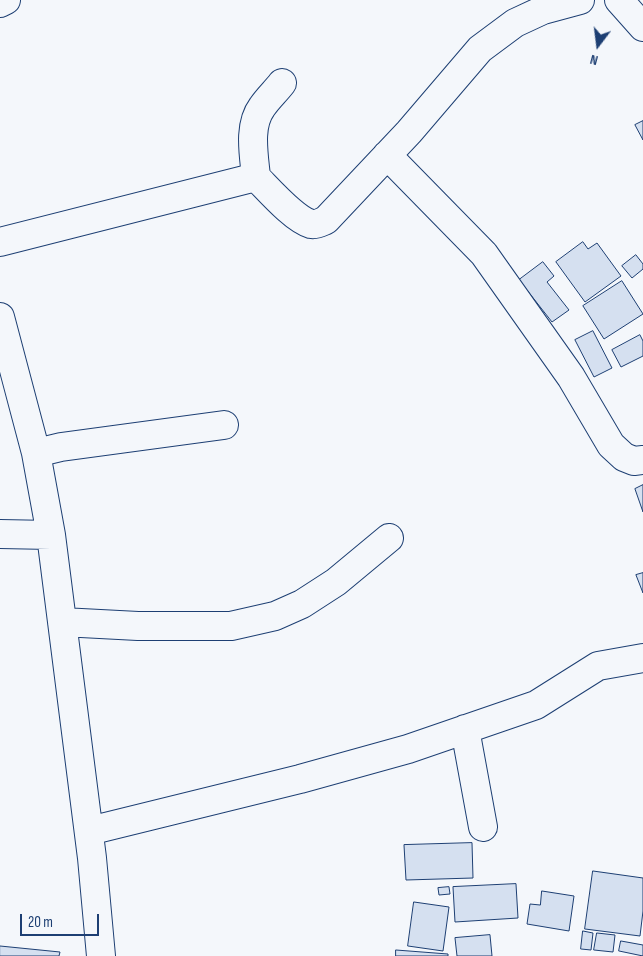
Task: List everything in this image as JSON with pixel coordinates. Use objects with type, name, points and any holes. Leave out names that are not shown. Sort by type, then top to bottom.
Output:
[{"type":"street","points":[[0,3],[6,0]]},
{"type":"street","points":[[282,83],[261,107],[256,116],[254,143],[256,177],[290,211],[311,224],[318,224],[326,220],[387,155],[480,49],[515,23],[531,5],[580,0]]},
{"type":"street","points":[[619,0],[643,27]]},
{"type":"street","points":[[387,155],[484,254],[571,377],[611,445],[624,457],[634,461],[643,460]]},
{"type":"street","points":[[0,242],[256,177]]},
{"type":"street","points":[[0,317],[36,453],[52,535],[89,831],[101,956]]},
{"type":"street","points":[[36,453],[62,447],[224,425]]},
{"type":"street","points":[[0,534],[52,535]]},
{"type":"street","points":[[62,622],[138,626],[231,626],[275,616],[302,604],[336,582],[389,538]]},
{"type":"street","points":[[89,831],[300,779],[408,749],[536,705],[598,666],[643,658]]},
{"type":"street","points":[[466,729],[483,826]]},
{"type":"building","points":[[643,121],[643,140],[635,125]]},
{"type":"building","points":[[583,242],[588,249],[597,243],[621,276],[585,302],[556,262]]},
{"type":"building","points":[[636,255],[643,264],[643,269],[632,278],[622,266]]},
{"type":"building","points":[[543,262],[554,276],[547,282],[569,310],[552,322],[519,280]]},
{"type":"building","points":[[622,281],[643,314],[604,339],[583,306]]},
{"type":"building","points":[[593,331],[612,368],[594,377],[575,340]]},
{"type":"building","points":[[640,335],[643,341],[643,356],[621,367],[612,350]]},
{"type":"building","points":[[643,485],[643,512],[635,489]]},
{"type":"building","points":[[643,573],[643,593],[636,575]]},
{"type":"building","points":[[472,843],[473,878],[406,880],[404,845]]},
{"type":"building","points":[[593,871],[643,878],[643,911],[640,936],[585,929]]},
{"type":"building","points":[[516,884],[518,918],[455,922],[453,887]]},
{"type":"building","points":[[449,887],[450,894],[439,895],[438,888]]},
{"type":"building","points":[[542,891],[574,896],[569,931],[527,924],[530,904],[540,905]]},
{"type":"building","points":[[414,902],[449,907],[443,951],[408,946]]},
{"type":"building","points":[[583,931],[593,933],[591,950],[581,949]]},
{"type":"building","points":[[597,933],[615,935],[613,952],[594,950]]},
{"type":"building","points":[[490,935],[492,956],[457,956],[455,938]]},
{"type":"building","points":[[621,941],[643,945],[643,956],[619,951]]},
{"type":"building","points":[[0,946],[60,952],[59,956],[0,956]]},
{"type":"building","points":[[396,950],[448,954],[448,956],[396,956]]}]
